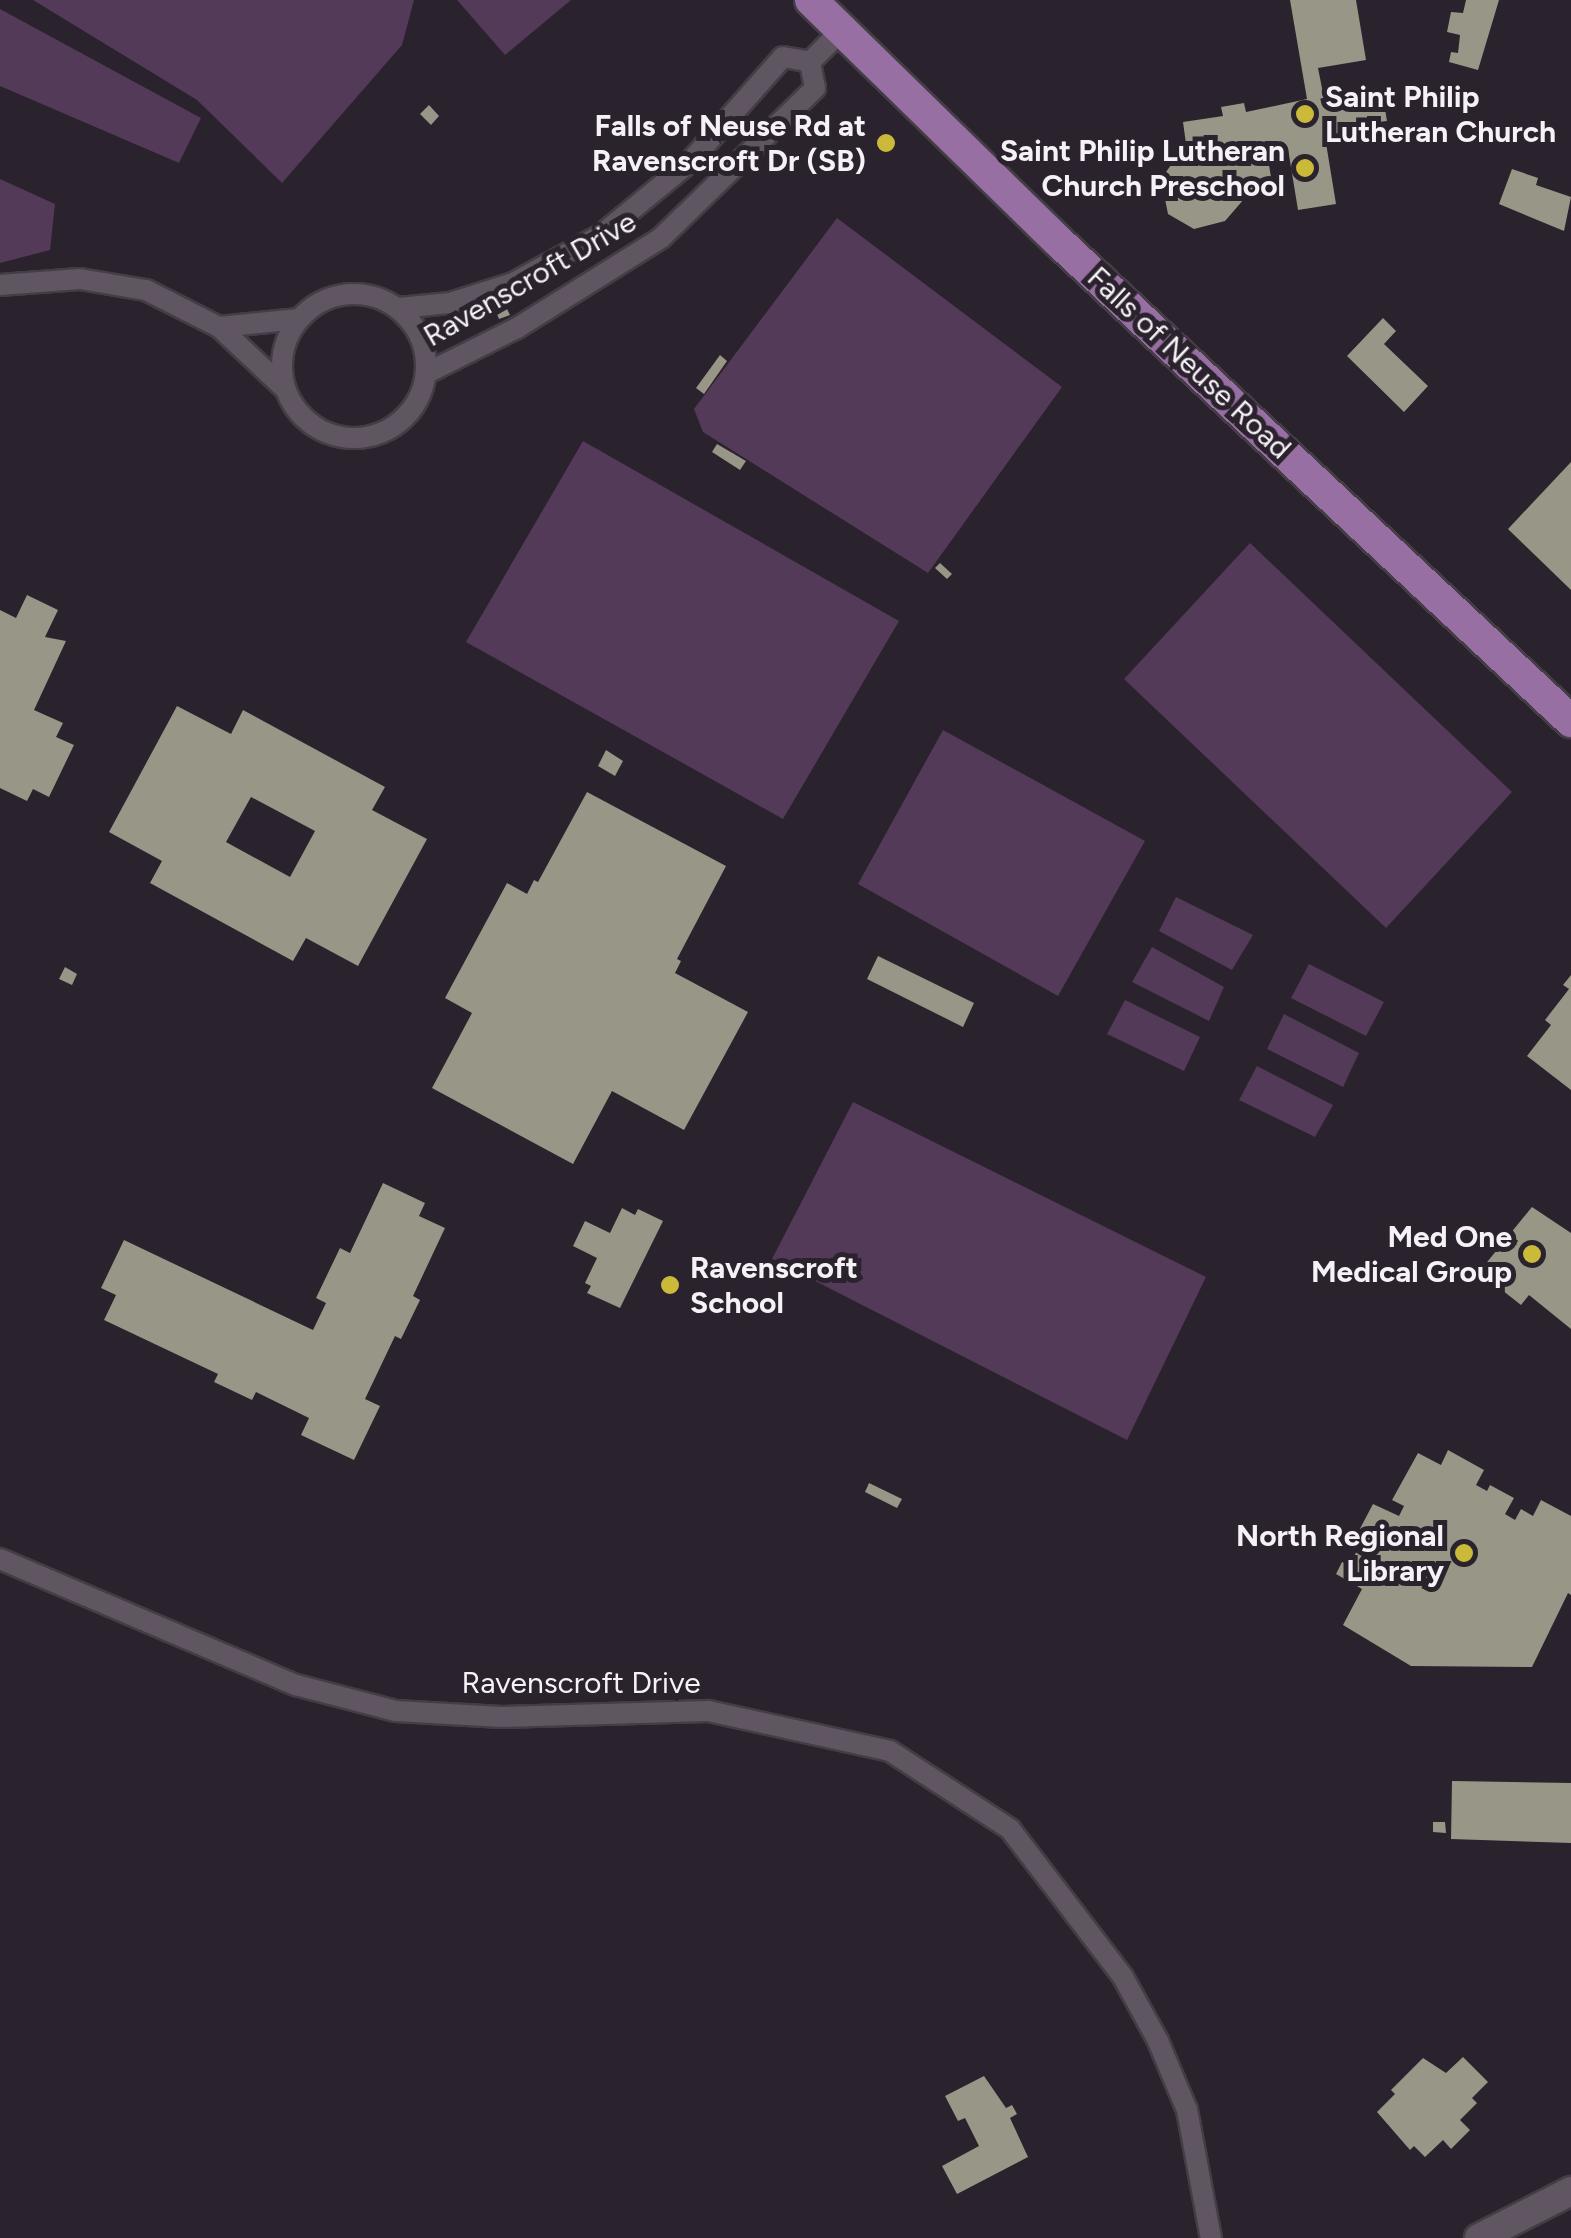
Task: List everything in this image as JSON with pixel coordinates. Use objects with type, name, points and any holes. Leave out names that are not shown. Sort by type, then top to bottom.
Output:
[{"type":"main road","name":"Falls of Neuse Road","points":[[811,0],[1058,241],[1571,721]]},
{"type":"street","name":"Ravenscroft Drive","points":[[810,62],[842,29]]},
{"type":"street","name":"Ravenscroft Drive","points":[[219,327],[299,319],[336,296],[358,293],[398,308],[450,304],[526,277],[601,235],[659,189],[716,134],[783,57],[810,62]]},
{"type":"street","name":"Ravenscroft Drive","points":[[426,373],[544,312],[645,251],[732,174],[816,88],[810,62]]},
{"type":"street","points":[[526,277],[544,312]]},
{"type":"street","name":"Ravenscroft Drive","points":[[0,285],[80,279],[146,290],[219,327],[283,387],[296,411],[315,428],[338,437],[363,438],[387,431],[406,417],[420,396],[426,373],[425,349],[415,326],[398,308]]},
{"type":"street","points":[[283,387],[286,340],[299,319]]},
{"type":"street","name":"Ravenscroft Drive","points":[[0,1559],[296,1686],[396,1712],[502,1717],[708,1712],[890,1750],[1010,1829],[1123,1977],[1158,2040],[1187,2110],[1214,2234]]},
{"type":"street","points":[[1479,2238],[1571,2191]]},
{"type":"shaded area","points":[[33,0],[414,0],[402,45],[282,183],[197,100]]},
{"type":"shaded area","points":[[457,0],[571,0],[505,55]]},
{"type":"shaded area","points":[[0,9],[201,118],[179,163],[0,86]]},
{"type":"shaded area","points":[[0,179],[55,204],[50,250],[0,263]]},
{"type":"shaded area","points":[[837,218],[1062,387],[928,573],[703,432],[694,409]]},
{"type":"shaded area","points":[[583,441],[899,621],[783,819],[466,642]]},
{"type":"shaded area","points":[[1250,543],[1512,792],[1386,928],[1124,679]]},
{"type":"shaded area","points":[[943,730],[1145,841],[1058,996],[858,884]]},
{"type":"shaded area","points":[[1176,897],[1253,935],[1232,970],[1159,931]]},
{"type":"shaded area","points":[[1152,947],[1224,987],[1209,1021],[1132,982]]},
{"type":"shaded area","points":[[1309,964],[1384,1002],[1366,1036],[1291,998]]},
{"type":"shaded area","points":[[1125,1000],[1200,1037],[1184,1071],[1107,1034]]},
{"type":"shaded area","points":[[1284,1014],[1359,1053],[1343,1087],[1267,1049]]},
{"type":"shaded area","points":[[1257,1066],[1333,1105],[1315,1137],[1239,1100]]},
{"type":"shaded area","points":[[853,1102],[1206,1277],[1127,1440],[772,1259]]},
{"type":"building","name":"Saint Philip Lutheran Church","points":[[1290,0],[1356,0],[1366,60],[1318,68],[1324,98],[1372,90],[1376,99],[1383,97],[1387,121],[1379,122],[1381,133],[1326,143],[1336,204],[1298,210],[1288,149],[1267,153],[1271,177],[1256,179],[1257,184],[1225,221],[1194,229],[1168,214],[1161,179],[1186,144],[1183,122],[1223,116],[1221,107],[1244,103],[1246,112],[1307,99]]},
{"type":"building","points":[[1466,0],[1499,0],[1478,70],[1449,62],[1451,52],[1458,53],[1460,35],[1447,32],[1451,12],[1463,13]]},
{"type":"building","points":[[429,105],[439,116],[431,125],[420,114]]},
{"type":"building","points":[[1512,169],[1538,178],[1536,185],[1571,197],[1564,231],[1499,204]]},
{"type":"building","points":[[505,305],[510,315],[499,319],[495,309]]},
{"type":"building","points":[[1383,318],[1396,331],[1384,344],[1428,386],[1404,412],[1347,356]]},
{"type":"building","points":[[720,355],[727,361],[704,394],[696,388]]},
{"type":"building","points":[[717,444],[746,461],[740,470],[712,452]]},
{"type":"building","points":[[1571,462],[1571,590],[1508,529]]},
{"type":"building","points":[[940,563],[952,574],[947,579],[935,568]]},
{"type":"building","points":[[27,595],[58,610],[45,637],[66,641],[34,710],[63,723],[56,737],[74,745],[49,797],[33,789],[27,801],[0,788],[0,610],[16,618]]},
{"type":"building","points":[[177,706],[231,734],[243,710],[385,787],[372,810],[427,839],[358,966],[306,938],[293,961],[150,883],[162,861],[109,832]],"holes":[[[251,797],[315,831],[290,877],[226,842]]]},
{"type":"building","points":[[606,750],[623,761],[615,776],[598,766]]},
{"type":"building","points":[[587,792],[726,866],[677,959],[681,961],[675,973],[748,1012],[684,1130],[612,1091],[573,1164],[432,1088],[472,1013],[445,998],[507,883],[527,894],[534,880],[538,882]]},
{"type":"building","points":[[878,956],[974,1003],[963,1027],[867,979]]},
{"type":"building","points":[[65,967],[77,974],[72,985],[59,979]]},
{"type":"building","points":[[1571,975],[1571,1090],[1527,1056],[1551,1025],[1545,1020],[1569,989],[1563,985]]},
{"type":"building","points":[[383,1183],[425,1203],[419,1216],[445,1228],[413,1296],[420,1300],[401,1339],[395,1336],[365,1399],[380,1406],[354,1460],[301,1435],[309,1418],[256,1392],[252,1400],[214,1382],[218,1374],[104,1320],[116,1295],[101,1288],[124,1240],[313,1330],[326,1303],[316,1298],[340,1248],[350,1253]]},
{"type":"building","name":"Med One Medical Group","points":[[1532,1207],[1571,1233],[1571,1329],[1529,1295],[1521,1305],[1479,1272]]},
{"type":"building","points":[[622,1208],[635,1215],[638,1209],[663,1221],[620,1308],[587,1293],[591,1286],[585,1283],[597,1258],[573,1246],[585,1221],[610,1233]]},
{"type":"building","name":"North Regional Library","points":[[1448,1450],[1484,1470],[1476,1485],[1487,1491],[1490,1485],[1514,1498],[1505,1514],[1515,1520],[1521,1509],[1533,1516],[1541,1500],[1571,1516],[1571,1595],[1568,1593],[1532,1667],[1411,1666],[1343,1625],[1362,1589],[1336,1574],[1342,1562],[1349,1565],[1361,1544],[1354,1540],[1373,1504],[1399,1516],[1404,1506],[1392,1500],[1418,1453],[1441,1465]]},
{"type":"building","points":[[869,1483],[902,1499],[897,1508],[865,1492]]},
{"type":"building","points":[[1452,1781],[1571,1783],[1571,1843],[1451,1839]]},
{"type":"building","points":[[1433,1822],[1445,1822],[1446,1833],[1433,1832]]},
{"type":"building","points":[[1463,2057],[1488,2082],[1472,2098],[1477,2103],[1460,2120],[1470,2130],[1451,2149],[1443,2140],[1425,2157],[1414,2146],[1410,2150],[1377,2112],[1395,2094],[1391,2090],[1423,2058],[1446,2073]]},
{"type":"building","points":[[984,2076],[1006,2108],[1012,2105],[1017,2114],[1010,2118],[1028,2157],[957,2194],[942,2166],[979,2146],[965,2118],[958,2121],[945,2096]]},
{"type":"place","name":"Saint Philip Lutheran Church","points":[[1305,114]]},
{"type":"place","name":"Falls of Neuse Rd at Ravenscroft Dr (SB)","points":[[886,143]]},
{"type":"place","name":"Saint Philip Lutheran Church Preschool","points":[[1305,168]]},
{"type":"place","name":"Med One Medical Group","points":[[1532,1254]]},
{"type":"place","name":"Ravenscroft School","points":[[670,1285]]},
{"type":"place","name":"North Regional Library","points":[[1464,1553]]}]
